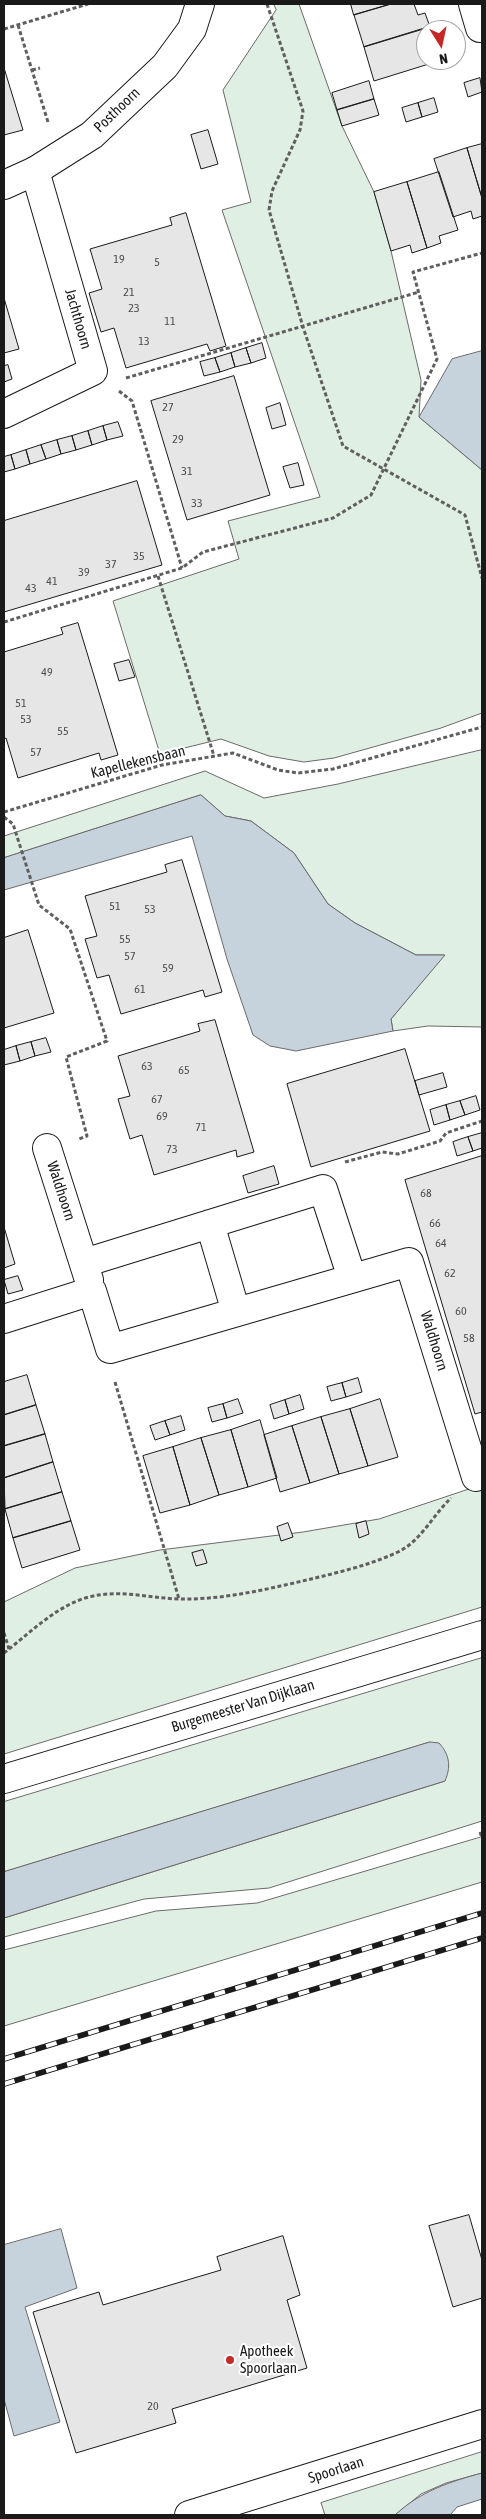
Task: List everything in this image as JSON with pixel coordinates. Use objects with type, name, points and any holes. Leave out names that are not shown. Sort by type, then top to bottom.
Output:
[{"type":"street","name":"Posthoorn","points":[[4,185],[35,171],[92,135],[143,84],[165,66],[192,30],[200,4]]},
{"type":"street","points":[[473,4],[480,28],[482,27]]},
{"type":"street","name":"Jachthoorn","points":[[35,171],[101,377]]},
{"type":"street","points":[[4,414],[101,377]]},
{"type":"street","name":"Waldhoorn","points":[[47,1148],[110,1349],[409,1262],[476,1477]]},
{"type":"street","points":[[84,1263],[324,1189],[352,1278]]},
{"type":"street","points":[[210,1224],[236,1312]]},
{"type":"street","points":[[4,1319],[92,1291]]},
{"type":"street","name":"Burgemeester Van Dijklaan","points":[[4,1779],[482,1634]]},
{"type":"street","name":"Spoorlaan","points":[[189,2515],[482,2424]]},
{"type":"path","points":[[4,29],[88,4]]},
{"type":"path","points":[[267,4],[303,111],[300,130],[272,191],[269,210],[303,327],[343,446],[465,515],[482,578]]},
{"type":"path","points":[[18,25],[58,156]]},
{"type":"path","points":[[32,70],[40,68]]},
{"type":"path","points":[[4,622],[182,568],[203,552],[333,518],[371,496],[437,359],[413,272],[482,253]]},
{"type":"path","points":[[101,377],[303,327],[419,292]]},
{"type":"path","points":[[101,377],[132,401],[182,568]]},
{"type":"path","points":[[158,576],[214,756]]},
{"type":"path","name":"Kapellekensbaan","points":[[4,812],[162,765],[233,753],[278,770],[298,773],[333,770],[482,727]]},
{"type":"path","points":[[4,816],[13,824],[39,905],[70,929],[107,1041],[66,1057],[87,1136],[47,1148]]},
{"type":"path","points":[[324,1189],[333,1165],[382,1152],[398,1154],[440,1141],[446,1132],[482,1121]]},
{"type":"path","points":[[110,1349],[114,1377],[179,1599]]},
{"type":"path","points":[[4,1653],[65,1606],[88,1597],[116,1592],[179,1599],[213,1598],[275,1587],[353,1569],[399,1551],[430,1525],[448,1500],[476,1477]]},
{"type":"path","points":[[4,1633],[8,1649]]},
{"type":"path","points":[[480,1832],[482,1838]]},
{"type":"green space","points":[[274,4],[299,4],[342,126],[374,192],[391,251],[421,380],[419,417],[482,470],[482,713],[441,728],[334,758],[304,762],[269,756],[221,739],[160,754],[113,601],[239,559],[228,521],[320,497],[222,210],[251,202],[223,90],[276,10]]},
{"type":"green space","points":[[482,750],[482,1027],[428,1026],[393,1031],[391,1019],[444,955],[416,955],[355,923],[328,904],[294,853],[251,821],[225,816],[201,795],[4,858],[4,836],[205,771],[264,798],[338,784]]},
{"type":"green space","points":[[482,1485],[482,1607],[4,1754],[4,1602],[75,1568],[160,1550],[303,1532],[379,1519]]},
{"type":"green space","points":[[482,1658],[482,1821],[269,1888],[144,1899],[4,1937],[4,1918],[445,1781],[430,1742],[4,1872],[4,1802]]},
{"type":"green space","points":[[482,1837],[482,1882],[4,2026],[4,1950],[156,1911],[257,1903]]},
{"type":"green space","points":[[482,2452],[482,2473],[446,2483],[421,2494],[395,2515],[325,2515],[321,2503]]},
{"type":"shaded area","points":[[482,351],[482,470],[419,417],[452,359]]},
{"type":"shaded area","points":[[201,795],[225,816],[251,821],[294,853],[328,904],[355,923],[416,955],[445,955],[391,1019],[393,1031],[296,1051],[270,1046],[253,1035],[227,959],[192,836],[4,890],[4,858]]},
{"type":"shaded area","points":[[430,1742],[439,1743],[447,1757],[449,1766],[445,1781],[4,1918],[4,1872]]},
{"type":"shaded area","points":[[61,2229],[77,2288],[25,2307],[60,2422],[14,2436],[4,2399],[4,2245]]},
{"type":"shaded area","points":[[482,2473],[482,2499],[457,2507],[450,2515],[395,2515],[415,2500],[436,2488]]},
{"type":"building","points":[[351,4],[391,4],[354,15]]},
{"type":"building","points":[[391,4],[414,4],[418,15],[425,13],[428,20],[416,20],[416,31],[364,47],[354,15]]},
{"type":"building","points":[[416,31],[416,68],[374,81],[364,47]]},
{"type":"building","points":[[4,72],[23,130],[4,135]]},
{"type":"building","points":[[480,78],[482,92],[468,97],[464,83]]},
{"type":"building","points":[[369,81],[374,99],[337,110],[332,93]]},
{"type":"building","points":[[434,98],[438,112],[422,117],[418,103]]},
{"type":"building","points":[[374,99],[379,115],[342,126],[337,110]]},
{"type":"building","points":[[418,103],[422,117],[406,122],[402,108]]},
{"type":"building","points":[[208,130],[218,164],[201,169],[191,135]]},
{"type":"building","points":[[482,144],[482,198],[467,148]]},
{"type":"building","points":[[467,148],[482,198],[482,216],[473,219],[471,211],[453,217],[434,159]]},
{"type":"building","points":[[439,172],[458,230],[439,236],[441,243],[427,248],[407,182]]},
{"type":"building","points":[[407,182],[427,248],[412,253],[410,245],[391,251],[374,192]]},
{"type":"building","points":[[186,213],[226,346],[210,351],[207,344],[126,368],[114,328],[101,332],[89,293],[102,289],[90,249],[172,225],[170,218]]},
{"type":"building","points":[[4,298],[19,349],[4,353]]},
{"type":"building","points":[[262,343],[266,358],[251,363],[246,348]]},
{"type":"building","points":[[246,348],[251,363],[235,367],[231,353]]},
{"type":"building","points":[[231,353],[235,367],[220,372],[215,358]]},
{"type":"building","points":[[215,358],[220,372],[204,376],[200,362]]},
{"type":"building","points":[[8,365],[12,379],[4,382],[4,366]]},
{"type":"building","points":[[234,376],[270,495],[187,520],[151,401]]},
{"type":"building","points":[[280,403],[286,425],[272,429],[266,408]]},
{"type":"building","points":[[118,422],[123,436],[107,440],[103,426]]},
{"type":"building","points":[[103,426],[107,440],[92,445],[88,431]]},
{"type":"building","points":[[88,431],[92,445],[76,450],[72,436]]},
{"type":"building","points":[[72,436],[76,450],[61,454],[57,440]]},
{"type":"building","points":[[57,440],[61,454],[46,459],[41,445]]},
{"type":"building","points":[[41,445],[46,459],[30,464],[26,450]]},
{"type":"building","points":[[26,450],[30,464],[15,469],[11,455]]},
{"type":"building","points":[[11,455],[15,469],[4,472],[4,457]]},
{"type":"building","points":[[298,463],[304,485],[290,488],[283,467]]},
{"type":"building","points":[[137,481],[162,565],[4,612],[4,521]]},
{"type":"building","points":[[78,623],[118,755],[101,760],[99,753],[18,778],[6,738],[4,739],[4,652],[63,634],[61,628]]},
{"type":"building","points":[[129,660],[135,677],[119,681],[114,664]]},
{"type":"building","points":[[182,860],[222,992],[205,997],[203,990],[121,1014],[109,975],[97,978],[85,939],[97,936],[85,896],[167,872],[165,865]]},
{"type":"building","points":[[28,930],[54,1013],[4,1028],[4,938]]},
{"type":"building","points":[[215,1020],[254,1152],[237,1157],[236,1150],[154,1175],[142,1135],[130,1139],[118,1099],[130,1096],[118,1056],[200,1031],[198,1024]]},
{"type":"building","points":[[46,1038],[51,1052],[35,1056],[31,1042]]},
{"type":"building","points":[[31,1042],[35,1056],[20,1061],[16,1046]]},
{"type":"building","points":[[16,1046],[20,1061],[4,1065],[4,1050]]},
{"type":"building","points":[[405,1049],[430,1131],[311,1167],[287,1084]]},
{"type":"building","points":[[443,1073],[447,1087],[419,1095],[415,1081]]},
{"type":"building","points":[[476,1096],[480,1110],[465,1115],[460,1101]]},
{"type":"building","points":[[460,1101],[465,1115],[450,1120],[446,1105]]},
{"type":"building","points":[[446,1105],[450,1120],[434,1125],[430,1110]]},
{"type":"building","points":[[482,1133],[482,1148],[473,1151],[468,1137]]},
{"type":"building","points":[[468,1137],[473,1151],[457,1156],[453,1142]]},
{"type":"building","points":[[482,1156],[482,1412],[475,1414],[405,1180]]},
{"type":"building","points":[[274,1166],[279,1184],[248,1193],[243,1176]]},
{"type":"building","points":[[4,1227],[15,1264],[4,1268]]},
{"type":"building","points":[[18,1276],[23,1290],[8,1294],[4,1280]]},
{"type":"building","points":[[27,1375],[36,1405],[4,1415],[4,1382]]},
{"type":"building","points":[[358,1378],[362,1392],[346,1397],[342,1383]]},
{"type":"building","points":[[342,1383],[346,1397],[331,1401],[327,1387]]},
{"type":"building","points":[[300,1395],[304,1409],[289,1414],[285,1400]]},
{"type":"building","points":[[238,1399],[243,1413],[227,1418],[223,1404]]},
{"type":"building","points":[[380,1399],[398,1457],[368,1466],[350,1409]]},
{"type":"building","points":[[285,1400],[289,1414],[274,1419],[270,1405]]},
{"type":"building","points":[[223,1404],[227,1418],[212,1422],[208,1408]]},
{"type":"building","points":[[36,1405],[45,1434],[4,1446],[4,1415]]},
{"type":"building","points":[[350,1409],[368,1466],[339,1474],[321,1417]]},
{"type":"building","points":[[181,1416],[185,1430],[170,1435],[165,1421]]},
{"type":"building","points":[[321,1417],[339,1474],[310,1483],[292,1426]]},
{"type":"building","points":[[260,1420],[277,1478],[248,1487],[231,1430]]},
{"type":"building","points":[[165,1421],[170,1435],[155,1440],[150,1426]]},
{"type":"building","points":[[292,1426],[310,1483],[280,1492],[264,1435]]},
{"type":"building","points":[[231,1430],[248,1487],[219,1495],[201,1438]]},
{"type":"building","points":[[45,1434],[53,1462],[4,1478],[4,1446]]},
{"type":"building","points":[[201,1438],[219,1495],[190,1505],[173,1447]]},
{"type":"building","points":[[173,1447],[190,1505],[160,1513],[143,1456]]},
{"type":"building","points":[[53,1462],[62,1492],[5,1509],[4,1478]]},
{"type":"building","points":[[62,1492],[71,1521],[13,1538],[5,1509]]},
{"type":"building","points":[[71,1521],[80,1550],[22,1568],[13,1538]]},
{"type":"building","points":[[366,1521],[369,1534],[359,1538],[356,1524]]},
{"type":"building","points":[[288,1523],[293,1537],[281,1541],[277,1527]]},
{"type":"building","points":[[203,1550],[207,1563],[196,1566],[192,1553]]},
{"type":"building","points":[[469,2215],[482,2260],[482,2298],[453,2307],[429,2226]]},
{"type":"building","points":[[283,2236],[300,2295],[287,2300],[307,2368],[172,2409],[176,2423],[76,2453],[33,2312],[99,2292],[103,2305],[221,2270],[217,2257]]},
{"type":"railway","points":[[4,2059],[482,1913]]},
{"type":"railway","points":[[4,2084],[482,1938]]},
{"type":"place","name":"Apotheek Spoorlaan","points":[[230,2360]]}]
